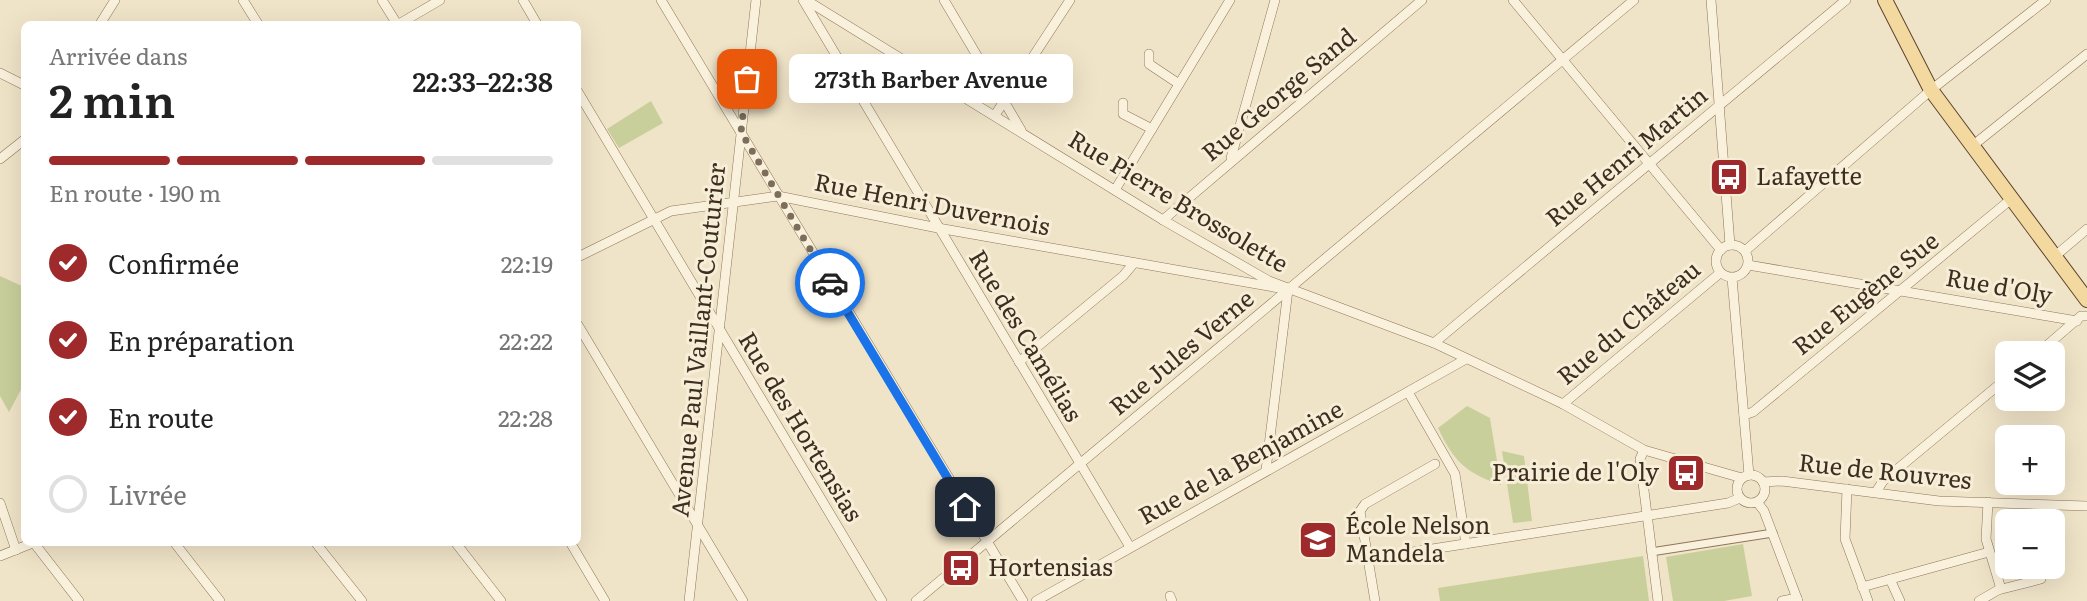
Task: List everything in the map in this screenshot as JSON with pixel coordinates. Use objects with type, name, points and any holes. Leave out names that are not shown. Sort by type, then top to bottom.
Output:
[{"type":"main road","points":[[1885,0],[1931,90],[2010,200],[2087,300]]},
{"type":"street","points":[[102,21],[116,0]]},
{"type":"street","points":[[243,0],[256,21]]},
{"type":"street","points":[[382,0],[396,21]]},
{"type":"street","points":[[403,21],[440,0]]},
{"type":"street","points":[[523,0],[535,21]]},
{"type":"street","points":[[661,0],[1023,601]]},
{"type":"street","name":"Avenue Paul Vaillant-Couturier","points":[[690,601],[756,0]]},
{"type":"street","name":"Rue Pierre Brossolette","points":[[804,0],[1022,131],[1163,220],[1288,290],[1434,343],[1563,404],[1644,450],[1746,477]]},
{"type":"street","name":"Rue des Camélias","points":[[804,0],[1130,547]]},
{"type":"street","points":[[944,0],[1022,131]]},
{"type":"street","points":[[995,115],[1070,0]]},
{"type":"street","points":[[1115,190],[1230,0]]},
{"type":"street","points":[[1230,160],[1275,0]]},
{"type":"street","name":"Rue George Sand","points":[[1163,220],[1230,160],[1422,0]]},
{"type":"street","points":[[1513,0],[1650,163],[1725,247],[1745,251]]},
{"type":"street","name":"Rue Jules Verne","points":[[916,601],[1634,0]]},
{"type":"street","points":[[1711,0],[1725,247],[1716,264],[1720,273],[1732,278],[1742,274],[1748,265],[1745,251]]},
{"type":"street","name":"Rue Henri Martin","points":[[1434,343],[1846,0]]},
{"type":"street","points":[[1745,251],[1931,90],[2046,0]]},
{"type":"street","points":[[825,11],[818,21],[828,44]]},
{"type":"street","points":[[1149,54],[1149,64],[1179,84]]},
{"type":"street","points":[[1971,147],[2087,54]]},
{"type":"street","points":[[0,73],[21,84]]},
{"type":"street","name":"Rue des Hortensias","points":[[581,97],[882,601]]},
{"type":"street","points":[[1123,103],[1123,114],[1152,129]]},
{"type":"street","points":[[0,159],[21,142]]},
{"type":"street","name":"Rue Henri Duvernois","points":[[581,255],[670,211],[778,196],[938,228],[964,230],[1288,290]]},
{"type":"street","name":"Rue Eugène Sue","points":[[1744,415],[1753,412],[2010,200]]},
{"type":"street","points":[[2054,257],[2087,229]]},
{"type":"street","points":[[1019,362],[1134,263]]},
{"type":"street","points":[[1233,280],[1241,273],[1239,263]]},
{"type":"street","name":"Rue d'Oly","points":[[1748,265],[2077,321]]},
{"type":"street","name":"Rue du Château","points":[[1563,404],[1720,273]]},
{"type":"street","points":[[1732,278],[1744,415],[1746,477],[1737,488],[1740,498],[1748,503],[1757,502],[1765,491],[1763,482],[1746,477]]},
{"type":"street","points":[[1266,470],[1288,290]]},
{"type":"street","points":[[2053,341],[2087,316]]},
{"type":"street","points":[[581,329],[743,601]]},
{"type":"street","name":"Rue de la Benjamine","points":[[1036,601],[1466,359]]},
{"type":"street","points":[[1876,492],[1883,481],[1995,388]]},
{"type":"street","points":[[1408,392],[1455,474],[1466,544]]},
{"type":"street","points":[[1644,450],[1640,459],[1658,601]]},
{"type":"street","points":[[1375,601],[1360,511],[1365,504],[1435,464]]},
{"type":"street","name":"Rue de Rouvres","points":[[1763,482],[1782,481],[1939,501],[2087,506]]},
{"type":"street","points":[[1847,489],[1844,539],[1868,601]]},
{"type":"street","points":[[1368,559],[1728,503],[1740,498]]},
{"type":"street","points":[[1757,502],[1773,533],[1798,599],[1782,601]]},
{"type":"street","points":[[1988,502],[1986,538],[2001,589]]},
{"type":"street","points":[[0,503],[16,550]]},
{"type":"street","points":[[1651,552],[1773,533]]},
{"type":"street","points":[[0,556],[26,546]]},
{"type":"street","points":[[36,546],[79,601]]},
{"type":"street","points":[[177,546],[220,601]]},
{"type":"street","points":[[318,546],[362,601]]},
{"type":"street","points":[[458,546],[501,601]]},
{"type":"street","points":[[572,546],[605,601]]},
{"type":"street","points":[[1862,587],[1989,552]]},
{"type":"street","points":[[1890,579],[1900,601]]},
{"type":"street","points":[[1979,601],[2001,589],[2041,579]]},
{"type":"green space","points":[[651,101],[663,123],[619,148],[607,129]]},
{"type":"green space","points":[[0,276],[21,286],[21,390],[9,412],[0,396]]},
{"type":"green space","points":[[1467,406],[1490,418],[1501,485],[1462,465],[1438,428]]},
{"type":"green space","points":[[1502,451],[1524,456],[1532,521],[1513,523]]},
{"type":"green space","points":[[1743,544],[1752,596],[1724,601],[1673,601],[1666,557]]},
{"type":"green space","points":[[1643,556],[1649,601],[1440,601],[1438,588]]},
{"type":"way so far","points":[[747,79],[741,132],[830,283]]},
{"type":"place","name":"273th Barber Avenue","points":[[747,79]]},
{"type":"place","name":"Lafayette","points":[[1729,177]]},
{"type":"place","name":"Prairie de l'Oly","points":[[1686,473]]},
{"type":"place","name":"École Nelson Mandela","points":[[1318,540]]},
{"type":"place","name":"Hortensias","points":[[961,568]]},
{"type":"route","points":[[830,283],[965,507]]}]
